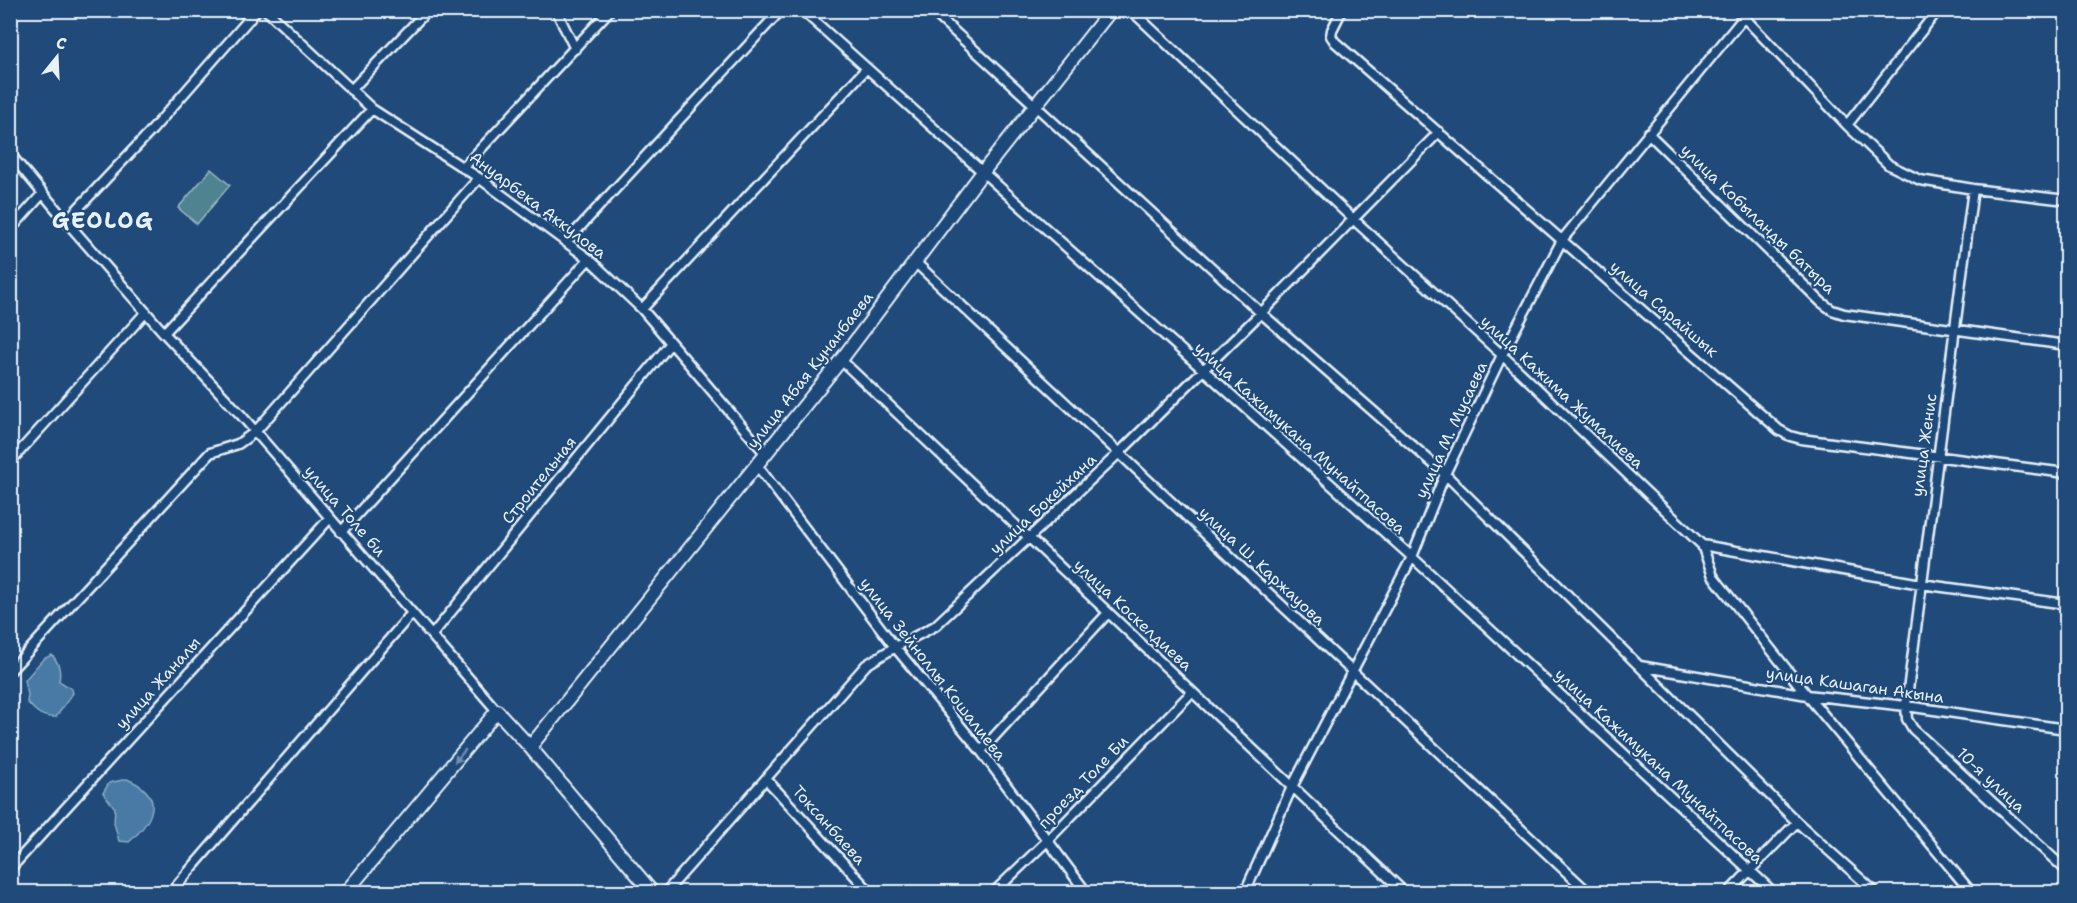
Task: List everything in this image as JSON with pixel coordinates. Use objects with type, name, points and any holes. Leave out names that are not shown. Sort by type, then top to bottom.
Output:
[{"type":"street","points":[[241,10],[250,19]]},
{"type":"street","points":[[66,221],[152,130],[257,10]]},
{"type":"street","name":"Ануарбека Аккулова","points":[[266,10],[372,109],[479,178],[589,259],[642,309],[670,345],[765,453]]},
{"type":"street","points":[[351,90],[428,10]]},
{"type":"street","points":[[556,10],[575,49]]},
{"type":"street","points":[[463,168],[610,10]]},
{"type":"street","points":[[566,242],[781,10]]},
{"type":"street","name":"улица Кажимукана Мунайтпасова","points":[[802,10],[1412,557],[1773,892]]},
{"type":"street","points":[[931,10],[1261,313],[1444,474],[1797,822],[1875,892]]},
{"type":"street","name":"улица Абая Кунанбаева","points":[[530,747],[841,360],[982,173],[1111,10]]},
{"type":"street","name":"улица Кажима Жумалиева","points":[[1131,10],[1353,219],[1502,355],[1702,545]]},
{"type":"street","points":[[1847,125],[1938,10]]},
{"type":"street","name":"улица Сарайшык","points":[[1340,11],[1331,36],[1335,42],[1779,430],[1801,439],[2067,473]]},
{"type":"street","points":[[1740,14],[1847,125],[1889,165],[1920,180],[1972,189],[2067,200]]},
{"type":"street","name":"улица М. Мусаева","points":[[1245,892],[1292,787],[1412,557],[1444,474],[1562,240],[1740,14]]},
{"type":"street","points":[[642,309],[866,69]]},
{"type":"street","points":[[164,333],[372,109]]},
{"type":"street","name":"улица Бокейхана","points":[[666,892],[866,665],[935,626],[1119,453],[1439,132]]},
{"type":"street","name":"улица Кобыланды батыра","points":[[1648,133],[1821,302],[1832,310],[1844,314],[2067,345]]},
{"type":"street","name":"улица Толе би","points":[[10,154],[164,333],[255,432],[530,747],[652,892]]},
{"type":"street","points":[[10,671],[210,453],[237,444],[255,432],[479,178]]},
{"type":"street","name":"улица Женис","points":[[1906,706],[1972,189]]},
{"type":"street","points":[[10,230],[43,193]]},
{"type":"street","points":[[341,532],[589,259]]},
{"type":"street","name":"улица Ш. Каржауова","points":[[915,262],[1588,892]]},
{"type":"street","points":[[10,462],[146,312]]},
{"type":"street","name":"Строительная","points":[[432,635],[670,345]]},
{"type":"street","name":"улица Коскелдиева","points":[[841,360],[1404,892]]},
{"type":"street","name":"улица Зейноллы Кошалиева","points":[[756,464],[895,647],[981,751],[1086,892]]},
{"type":"street","name":"улица Жаналы","points":[[10,869],[330,518]]},
{"type":"street","points":[[1971,892],[1807,695],[1713,576],[1702,545],[1921,584],[2067,604]]},
{"type":"street","points":[[171,892],[412,613]]},
{"type":"street","points":[[981,751],[1108,613]]},
{"type":"street","name":"улица Кашаган Акына","points":[[1640,666],[1807,695],[1906,706],[2067,729]]},
{"type":"street","name":"проезд Толе Би","points":[[994,892],[1192,692]]},
{"type":"street","name":"10-я улица","points":[[1906,706],[1907,719],[1913,729],[2067,870]]},
{"type":"street","points":[[346,892],[497,711]]},
{"type":"street","name":"Токсанбаева","points":[[766,779],[870,892]]},
{"type":"street","points":[[1729,892],[1797,822]]},
{"type":"green space","points":[[211,169],[230,185],[197,224],[178,208]]},
{"type":"water","points":[[52,655],[59,667],[59,681],[72,689],[73,693],[56,717],[40,714],[27,702],[25,680],[43,659]]},
{"type":"water","points":[[127,779],[147,792],[152,808],[145,825],[129,842],[119,841],[114,823],[115,808],[103,793],[109,783]]},
{"type":"district","name":"GEOLOG","points":[[103,220]]}]
